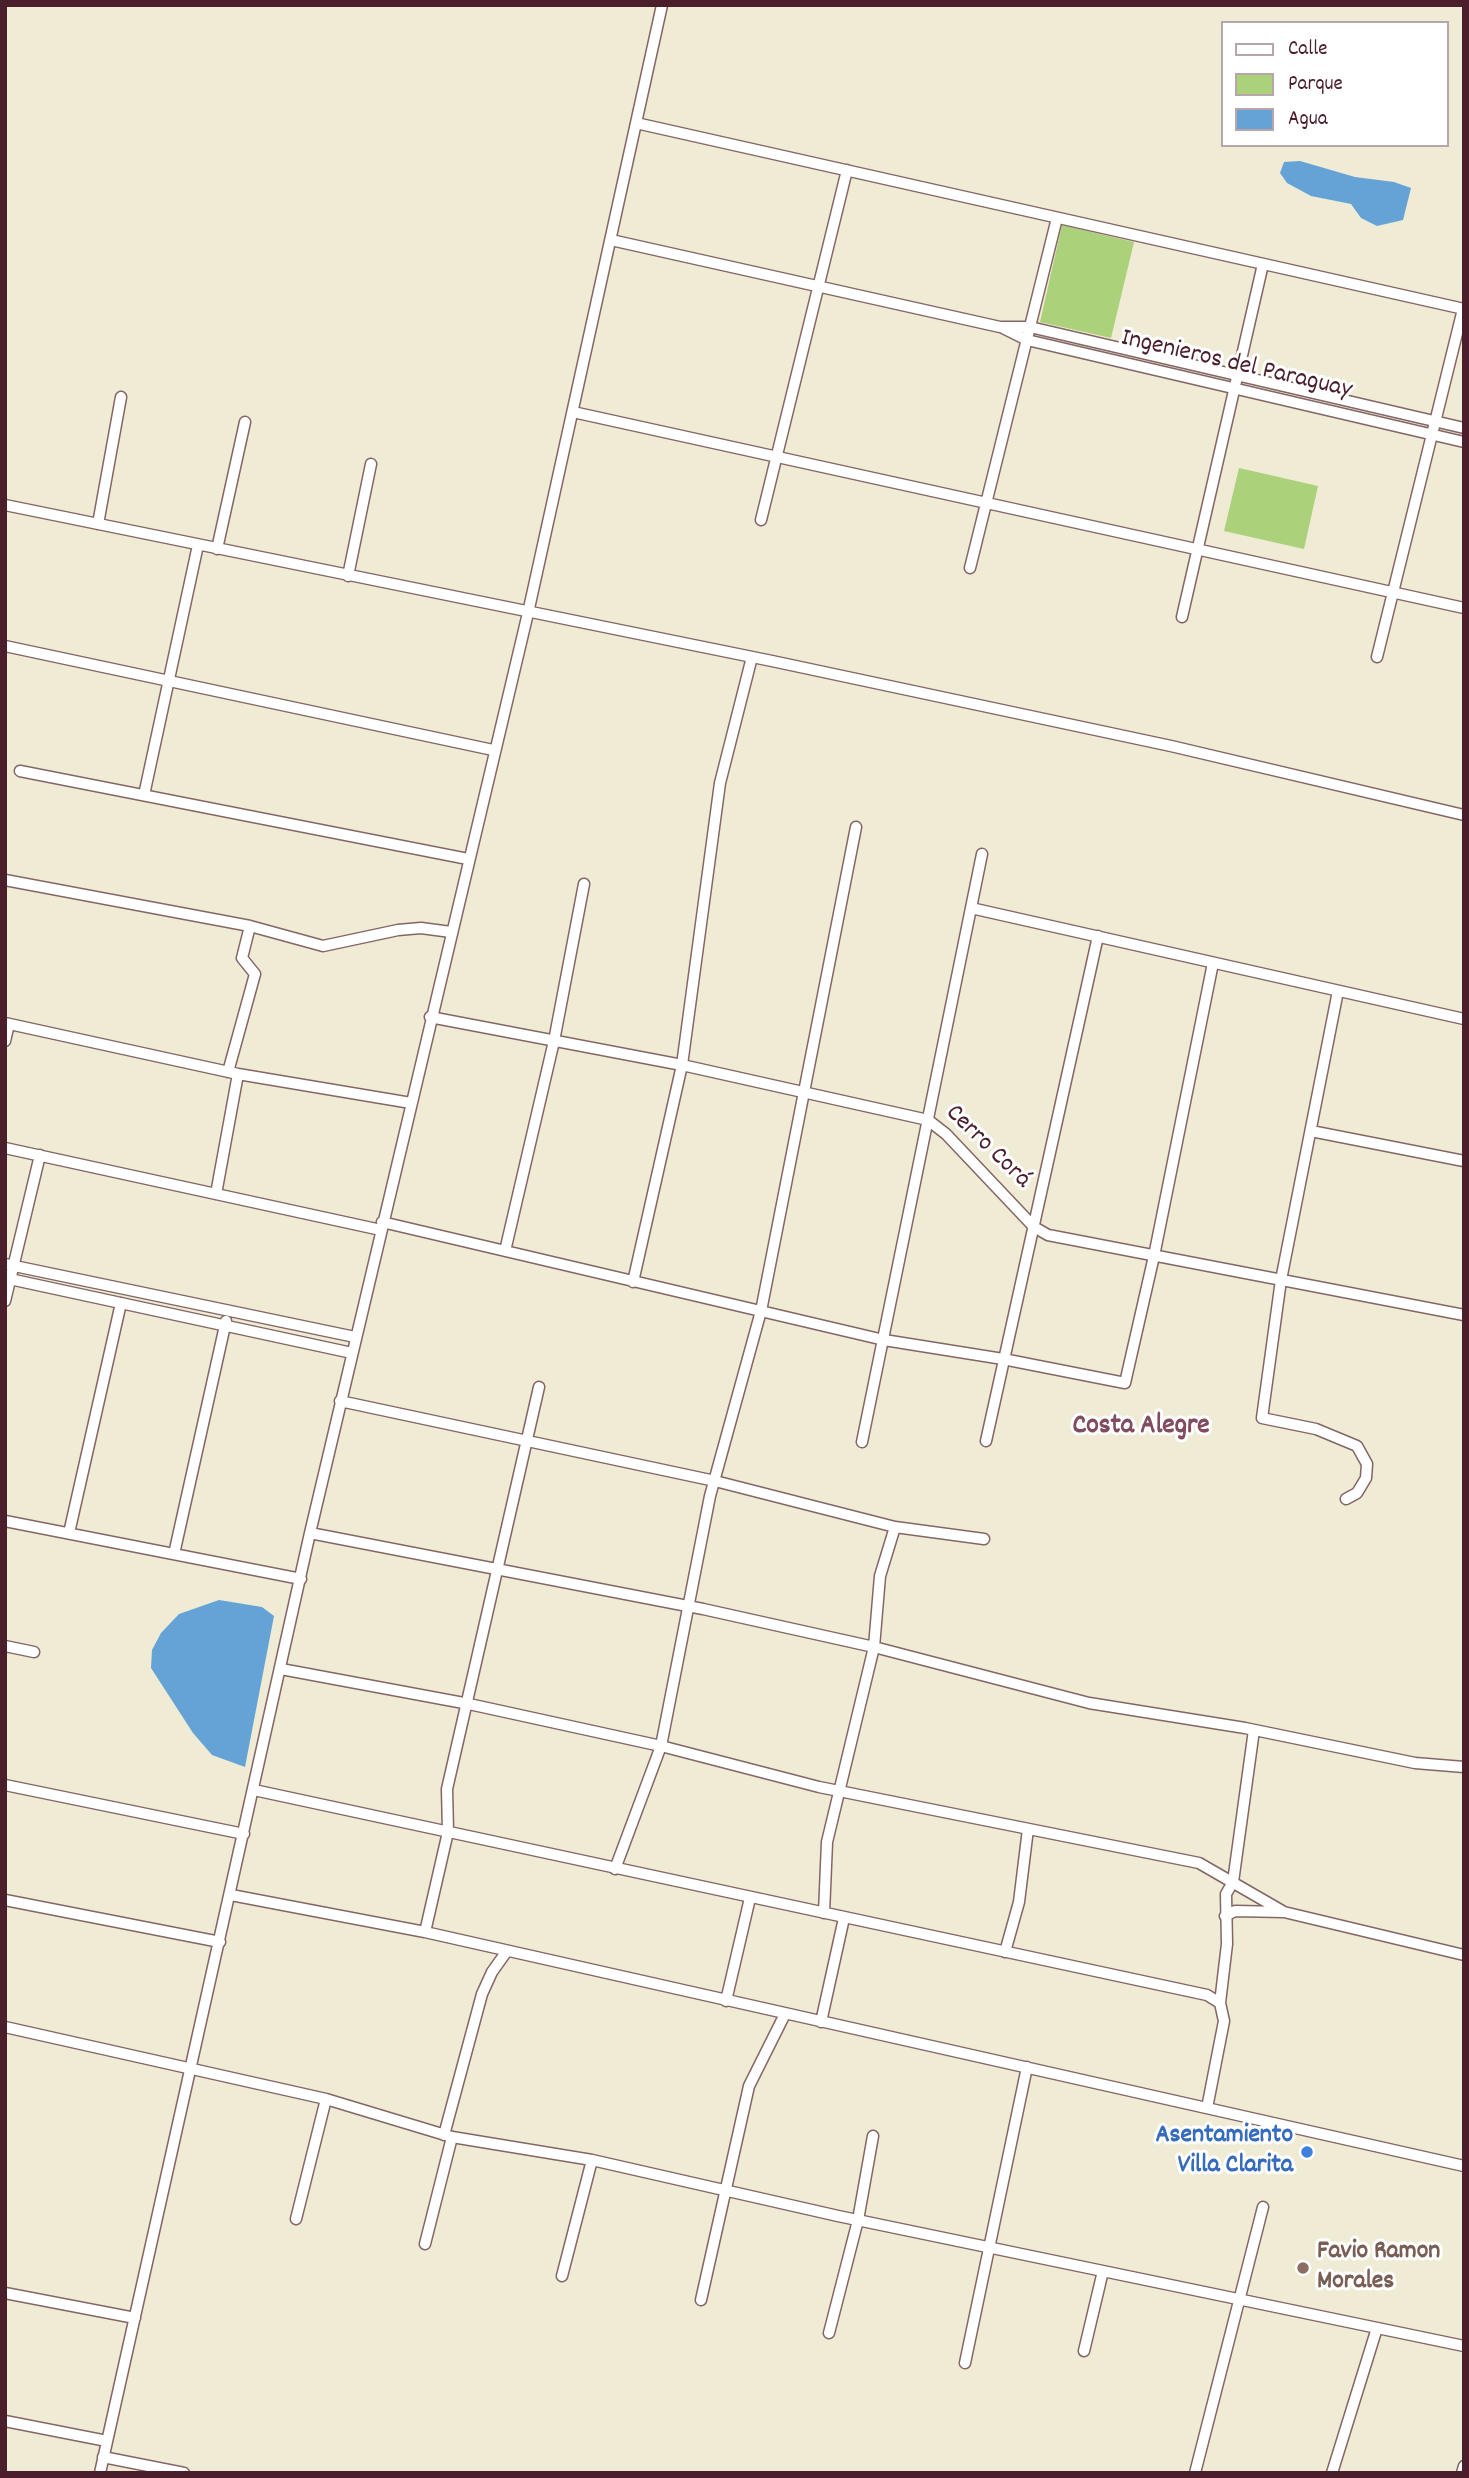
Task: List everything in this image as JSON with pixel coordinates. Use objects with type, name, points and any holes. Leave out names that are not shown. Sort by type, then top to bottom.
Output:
[{"type":"street","points":[[100,2473],[340,1401],[493,750],[528,613],[662,5]]},
{"type":"street","points":[[636,123],[1463,309],[1377,657]]},
{"type":"street","points":[[761,520],[847,170]]},
{"type":"street","points":[[970,568],[1057,218]]},
{"type":"street","name":"Ingenieros del Paraguay","points":[[611,240],[1000,327],[1030,327],[1464,428]]},
{"type":"street","points":[[1182,617],[1263,264]]},
{"type":"street","name":"Ingenieros del Paraguay","points":[[1000,327],[1027,340],[1464,442]]},
{"type":"street","points":[[98,524],[121,397]]},
{"type":"street","points":[[573,412],[1198,547],[1464,608]]},
{"type":"street","points":[[217,549],[246,422]]},
{"type":"street","points":[[348,576],[371,464]]},
{"type":"street","points":[[5,505],[752,657],[1171,746],[1464,815]]},
{"type":"street","points":[[144,795],[198,545]]},
{"type":"street","points":[[5,646],[493,750]]},
{"type":"street","points":[[633,1282],[682,1065],[704,884],[720,783],[752,657]]},
{"type":"street","points":[[20,771],[468,859]]},
{"type":"street","points":[[615,1869],[661,1746],[715,1481],[761,1311],[856,827]]},
{"type":"street","points":[[862,1442],[982,854]]},
{"type":"street","points":[[5,880],[250,926],[323,946],[398,930],[421,928],[451,932]]},
{"type":"street","points":[[505,1251],[554,1041],[584,884]]},
{"type":"street","points":[[971,908],[1464,1019]]},
{"type":"street","points":[[216,1194],[233,1073],[255,974],[242,958],[250,926]]},
{"type":"street","points":[[986,1441],[1098,936]]},
{"type":"street","points":[[5,1148],[216,1194],[505,1251],[884,1340],[1003,1359],[1125,1383],[1154,1256],[1213,962]]},
{"type":"street","points":[[1338,991],[1281,1280],[1262,1418],[1316,1429],[1357,1446],[1367,1464],[1366,1478],[1357,1493],[1346,1499]]},
{"type":"street","name":"Cerro Corá","points":[[430,1017],[682,1065],[928,1119],[946,1134],[1034,1227],[1048,1235],[1464,1315]]},
{"type":"street","points":[[5,1041],[7,1024],[233,1073],[411,1103]]},
{"type":"street","points":[[1311,1131],[1464,1161]]},
{"type":"street","points":[[5,1301],[9,1265],[40,1155]]},
{"type":"street","points":[[9,1265],[355,1337]]},
{"type":"street","points":[[8,1279],[352,1353]]},
{"type":"street","points":[[69,1533],[121,1303]]},
{"type":"street","points":[[174,1554],[228,1312]]},
{"type":"street","points":[[425,1932],[447,1832],[447,1789],[469,1704],[539,1387]]},
{"type":"street","points":[[340,1401],[715,1481],[895,1527],[984,1539]]},
{"type":"street","points":[[5,1521],[301,1578]]},
{"type":"street","points":[[824,1913],[825,1857],[874,1647],[880,1576],[895,1527]]},
{"type":"street","points":[[310,1533],[689,1607],[874,1647],[1089,1703],[1254,1730],[1415,1763],[1464,1767]]},
{"type":"street","points":[[5,1646],[34,1652]]},
{"type":"street","points":[[281,1669],[469,1704],[661,1746],[841,1791],[1199,1863],[1284,1912]]},
{"type":"street","points":[[1207,2108],[1224,2021],[1220,2003],[1227,1944],[1226,1894],[1233,1882],[1254,1730]]},
{"type":"street","points":[[5,1785],[244,1834]]},
{"type":"street","points":[[254,1790],[1207,1996],[1220,2003]]},
{"type":"street","points":[[1005,1952],[1019,1902],[1028,1829]]},
{"type":"street","points":[[230,1895],[425,1932],[1464,2166]]},
{"type":"street","points":[[726,2001],[750,1898]]},
{"type":"street","points":[[5,1900],[220,1942]]},
{"type":"street","points":[[1226,1916],[1235,1911],[1284,1912],[1464,1955]]},
{"type":"street","points":[[821,2022],[844,1918]]},
{"type":"street","points":[[425,2244],[482,1994],[492,1972],[507,1951]]},
{"type":"street","points":[[701,2300],[749,2086],[785,2014]]},
{"type":"street","points":[[5,2027],[326,2099],[448,2136],[592,2160],[858,2220],[1464,2346]]},
{"type":"street","points":[[965,2363],[1027,2067]]},
{"type":"street","points":[[296,2219],[326,2099]]},
{"type":"street","points":[[829,2333],[858,2220],[873,2136]]},
{"type":"street","points":[[562,2276],[592,2160]]},
{"type":"street","points":[[1195,2473],[1263,2207]]},
{"type":"street","points":[[1084,2351],[1103,2271]]},
{"type":"street","points":[[5,2293],[135,2318]]},
{"type":"street","points":[[1332,2473],[1377,2328]]},
{"type":"street","points":[[5,2421],[107,2441]]},
{"type":"street","points":[[103,2457],[184,2473]]},
{"type":"street","points":[[1462,2473],[1464,2466]]},
{"type":"green space","points":[[1062,225],[1134,242],[1111,338],[1040,322]]},
{"type":"green space","points":[[1239,468],[1318,486],[1304,549],[1224,531]]},
{"type":"water","points":[[1300,161],[1355,177],[1394,182],[1411,188],[1403,220],[1377,226],[1361,218],[1351,204],[1311,196],[1287,183],[1280,173],[1284,162]]},
{"type":"water","points":[[219,1600],[262,1607],[274,1616],[245,1767],[212,1755],[193,1733],[151,1668],[152,1650],[161,1633],[179,1614]]},
{"type":"place","name":"Asentamiento Villa Clarita","points":[[1307,2152]]},
{"type":"place","name":"Favio Ramon Morales","points":[[1303,2268]]},
{"type":"district","name":"Costa Alegre","points":[[1141,1428]]}]
